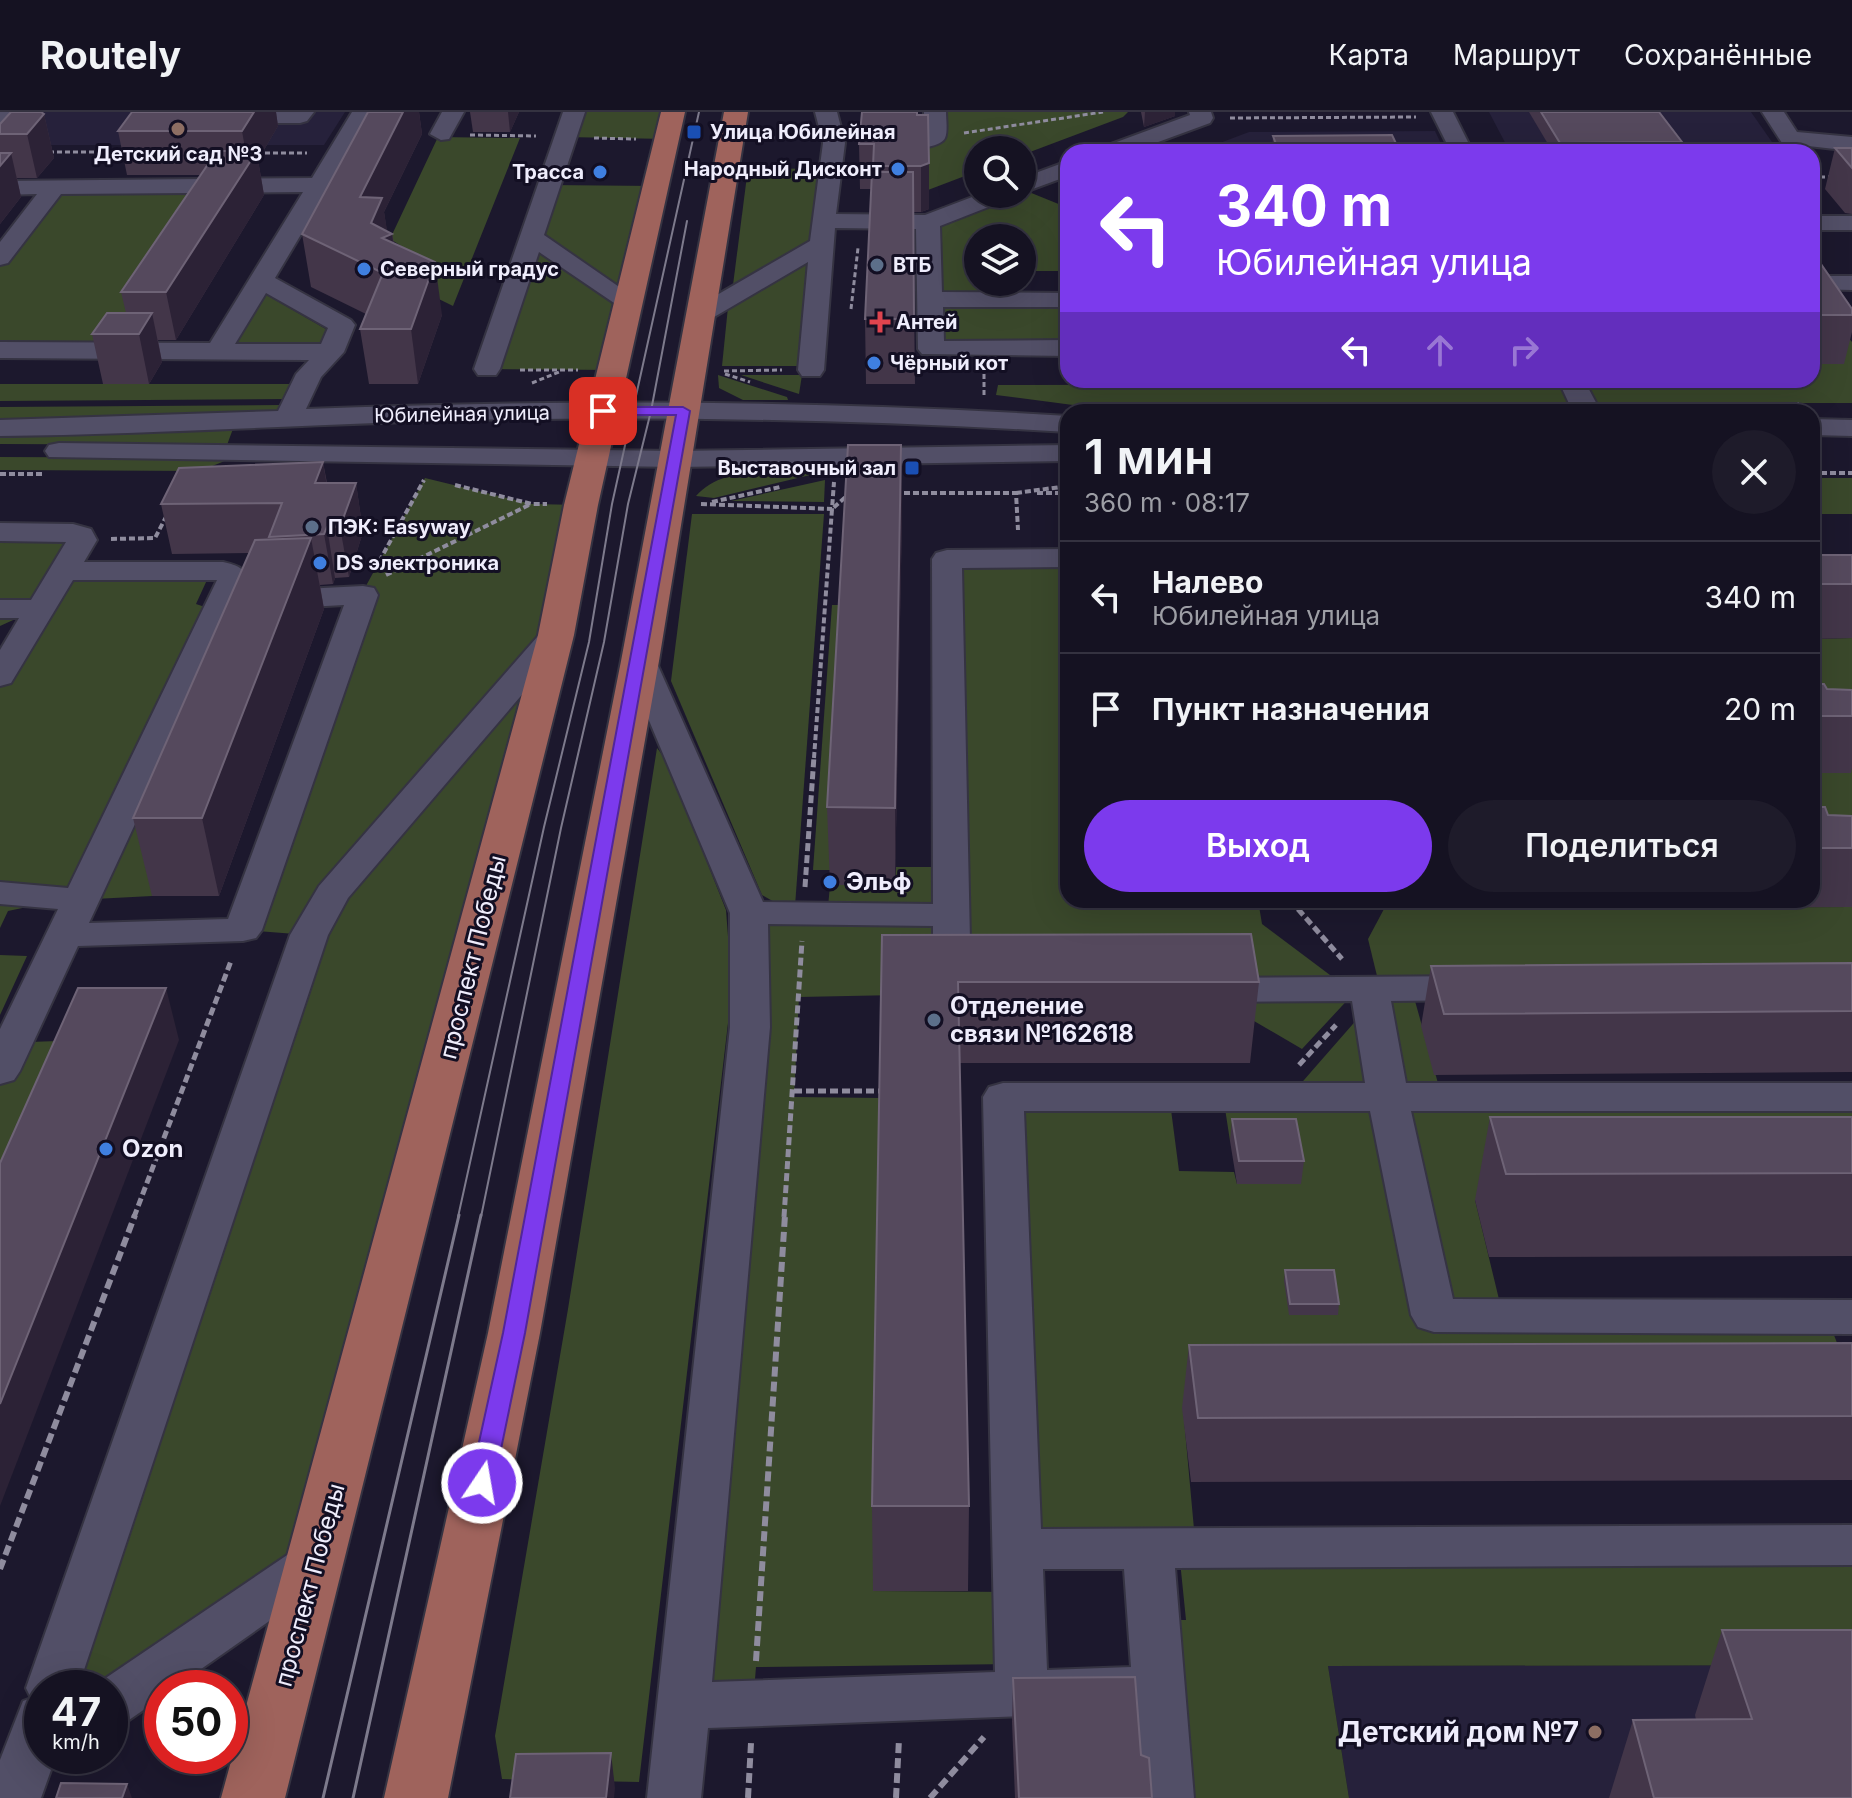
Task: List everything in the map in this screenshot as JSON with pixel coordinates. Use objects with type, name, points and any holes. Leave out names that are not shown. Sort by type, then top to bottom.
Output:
[{"type":"main road","name":"проспект Победы","points":[[253,1798],[556,635],[592,459],[673,112]]},
{"type":"main road","points":[[416,1798],[514,1333],[640,661],[733,125]]},
{"type":"street","points":[[0,117],[4,112]]},
{"type":"street","points":[[153,112],[149,117],[300,117],[303,112]]},
{"type":"street","points":[[218,351],[363,112]]},
{"type":"street","points":[[441,134],[453,112]]},
{"type":"street","points":[[487,369],[574,112]]},
{"type":"street","points":[[811,370],[822,233],[826,112]]},
{"type":"street","points":[[825,140],[920,142],[935,137],[935,112]]},
{"type":"street","points":[[1773,112],[1790,138],[1852,144]]},
{"type":"street","points":[[1443,114],[1458,144]]},
{"type":"street","points":[[1130,144],[1201,115]]},
{"type":"street","points":[[1036,181],[1060,171]]},
{"type":"street","points":[[0,188],[317,185]]},
{"type":"street","points":[[0,258],[54,188]]},
{"type":"street","points":[[700,315],[822,233],[928,222],[964,208]]},
{"type":"street","points":[[928,222],[931,349],[1060,348]]},
{"type":"street","points":[[1820,223],[1852,223]]},
{"type":"street","points":[[532,237],[629,302]]},
{"type":"street","points":[[260,280],[342,325],[331,352],[309,374],[288,419]]},
{"type":"street","points":[[1820,280],[1852,283]]},
{"type":"street","points":[[1820,289],[1833,309]]},
{"type":"street","points":[[930,299],[1060,300]]},
{"type":"street","points":[[0,350],[331,352]]},
{"type":"street","name":"Юбилейная улица","points":[[0,428],[603,411],[841,413],[1034,422],[1060,417]]},
{"type":"street","points":[[1820,419],[1852,428]]},
{"type":"street","points":[[237,452],[252,420]]},
{"type":"street","points":[[1034,422],[1035,453]]},
{"type":"street","points":[[1820,450],[1852,450]]},
{"type":"street","name":"Юбилейная улица","points":[[0,451],[592,459],[1060,453]]},
{"type":"street","points":[[0,532],[73,533],[81,535],[82,540],[0,676]]},
{"type":"street","points":[[950,992],[952,915],[947,559],[1060,558]]},
{"type":"street","points":[[0,1071],[233,579],[231,574],[223,571],[63,571]]},
{"type":"street","points":[[65,935],[243,930],[363,595],[222,602]]},
{"type":"street","points":[[0,609],[40,609]]},
{"type":"street","points":[[58,1670],[309,935],[332,894],[556,635]]},
{"type":"street","points":[[640,661],[749,913],[750,1027],[674,1798]]},
{"type":"street","points":[[0,893],[81,900]]},
{"type":"street","points":[[749,913],[952,915]]},
{"type":"street","points":[[1369,988],[1388,1097],[1434,1315],[1852,1317]]},
{"type":"street","points":[[1169,990],[1509,988]]},
{"type":"street","points":[[1022,1694],[1003,1097],[1852,1097]]},
{"type":"street","points":[[1018,1549],[1852,1545]]},
{"type":"street","points":[[1148,1548],[1167,1798]]},
{"type":"street","points":[[128,1692],[317,1561]]},
{"type":"street","points":[[682,1706],[1159,1689]]},
{"type":"path","points":[[935,137],[1103,112]]},
{"type":"path","points":[[1201,115],[1443,114]]},
{"type":"path","points":[[733,125],[825,140]]},
{"type":"path","points":[[441,134],[666,139]]},
{"type":"path","points":[[46,152],[138,152]]},
{"type":"path","points":[[246,153],[338,153]]},
{"type":"path","points":[[1820,176],[1840,177]]},
{"type":"path","points":[[716,371],[754,384]]},
{"type":"path","points":[[1421,404],[1580,399],[1647,404]]},
{"type":"path","points":[[1820,473],[1852,473]]},
{"type":"path","points":[[703,504],[790,484]]},
{"type":"path","points":[[1016,493],[1060,487]]},
{"type":"path","points":[[748,1798],[803,914],[832,509],[850,493]]},
{"type":"path","points":[[880,493],[1060,493]]},
{"type":"path","points":[[1016,493],[1019,558]]},
{"type":"path","points":[[82,540],[155,538],[173,502]]},
{"type":"path","points":[[381,577],[532,504]]},
{"type":"path","points":[[1268,1098],[1369,988],[1297,908]]},
{"type":"path","points":[[0,1569],[243,930]]},
{"type":"path","points":[[794,1091],[882,1091]]},
{"type":"path","points":[[930,1798],[1022,1694]]},
{"type":"path","points":[[896,1798],[902,1698]]},
{"type":"shaded area","name":"Детский сад №3","points":[[35,112],[345,112],[324,145],[6,145]]},
{"type":"shaded area","points":[[1489,112],[1751,112],[1773,144],[1506,144]]},
{"type":"shaded area","points":[[1435,131],[1441,144],[1217,144],[1249,132]]},
{"type":"shaded area","name":"Детский дом №7","points":[[1852,1665],[1852,1798],[1349,1798],[1328,1666]]},
{"type":"green space","points":[[574,112],[673,112],[666,139],[566,137]]},
{"type":"green space","points":[[935,112],[1128,112],[1123,117],[1036,150],[1036,136],[964,136],[964,176],[928,190],[917,159]]},
{"type":"green space","points":[[438,137],[520,138],[453,306],[394,277],[408,250],[390,239]]},
{"type":"green space","points":[[748,168],[819,169],[810,240],[733,285]]},
{"type":"green space","points":[[548,185],[655,186],[613,370],[487,369]]},
{"type":"green space","points":[[225,187],[125,349],[0,347],[0,264],[57,190]]},
{"type":"green space","points":[[1036,195],[1060,205],[1060,271],[1036,271],[1036,224],[964,224],[964,295],[938,295],[937,223],[981,208],[1036,208]]},
{"type":"green space","points":[[810,262],[801,366],[722,366],[728,307]]},
{"type":"green space","points":[[260,291],[331,332],[321,349],[229,349]]},
{"type":"green space","points":[[935,301],[1060,301],[1060,346],[937,347]]},
{"type":"green space","points":[[1846,335],[1852,342],[1852,403],[1585,403],[1578,388],[1820,388],[1820,356]]},
{"type":"green space","points":[[718,375],[787,397],[788,400],[743,400],[719,388]]},
{"type":"green space","points":[[741,375],[802,375],[799,394]]},
{"type":"green space","points":[[0,384],[297,384],[288,399],[0,401]]},
{"type":"green space","points":[[998,385],[1060,385],[1060,388],[1571,388],[1578,403],[1065,404],[996,395]]},
{"type":"green space","points":[[282,405],[277,415],[0,423],[0,407]]},
{"type":"green space","points":[[234,426],[227,445],[0,444],[0,434]]},
{"type":"green space","points":[[0,457],[232,458],[200,471],[0,470]]},
{"type":"green space","points":[[823,472],[714,498],[696,496],[722,478],[738,474]]},
{"type":"green space","points":[[425,478],[532,504],[581,505],[317,1561],[128,1677],[128,1670],[58,1670],[308,935],[243,930],[367,584]]},
{"type":"green space","points":[[1820,478],[1852,478],[1852,514],[1820,514]]},
{"type":"green space","points":[[825,480],[824,502],[731,501]]},
{"type":"green space","points":[[692,514],[824,514],[795,906],[776,903],[762,895],[671,681]]},
{"type":"green space","points":[[0,538],[74,538],[58,569],[212,569],[196,604],[261,626],[152,896],[56,901],[8,911],[0,928],[0,684],[33,611],[0,626]]},
{"type":"green space","points":[[957,562],[1060,562],[1060,908],[1259,908],[1262,924],[1354,993],[1302,1049],[1242,1014],[960,996]]},
{"type":"green space","points":[[832,605],[846,605],[831,870],[813,870]]},
{"type":"green space","points":[[1852,638],[1852,723],[1820,723],[1820,639]]},
{"type":"green space","points":[[1852,747],[1852,839],[1820,839],[1820,773],[1850,773]]},
{"type":"green space","points":[[657,748],[667,761],[726,910],[732,989],[639,1782],[502,1779],[495,1736],[568,1309]]},
{"type":"green space","points":[[896,867],[941,867],[941,924],[898,995],[799,997],[794,1097],[882,1098],[873,1591],[1011,1592],[1014,1664],[756,1667],[753,1704],[682,1706],[749,913],[827,918],[830,885],[895,885]]},
{"type":"green space","points":[[1852,907],[1852,978],[1378,980],[1368,939],[1384,909]]},
{"type":"green space","points":[[0,955],[27,956],[0,1015]]},
{"type":"green space","points":[[1373,1001],[1415,1001],[1441,1094],[1297,1088]]},
{"type":"green space","points":[[87,1040],[0,1241],[0,1043]]},
{"type":"green space","points":[[1170,1102],[1179,1171],[1234,1172],[1237,1184],[1301,1183],[1294,1141],[1230,1141],[1224,1102],[1852,1102],[1852,1199],[1475,1200],[1504,1320],[1829,1322],[1852,1382],[1183,1408],[1195,1540],[1031,1540],[1009,1103]]},
{"type":"green space","points":[[1852,1560],[1852,1665],[1328,1666],[1349,1798],[1178,1798],[1161,1620],[1186,1620],[1180,1561]]},
{"type":"building","points":[[11,112],[44,114],[27,134],[0,134],[0,124]]},
{"type":"building","points":[[132,112],[254,112],[242,131],[118,131]]},
{"type":"building","points":[[368,112],[403,112],[360,197],[382,198],[371,223],[392,234],[382,238],[435,262],[411,329],[360,329],[383,273],[302,234]]},
{"type":"building","points":[[862,112],[917,112],[917,115],[928,115],[929,163],[921,166],[873,166],[874,144],[859,144]]},
{"type":"building","points":[[1541,112],[1659,112],[1682,142],[1560,143]]},
{"type":"building","points":[[1392,135],[1396,144],[1276,144],[1273,136]]},
{"type":"building","points":[[1835,148],[1852,148],[1852,168]]},
{"type":"building","points":[[217,151],[257,151],[166,292],[121,292]]},
{"type":"building","points":[[0,153],[11,153],[0,166]]},
{"type":"building","points":[[872,172],[913,172],[914,319],[865,319]]},
{"type":"building","points":[[1820,263],[1852,309],[1852,315],[1820,315]]},
{"type":"building","points":[[107,313],[152,313],[139,334],[92,334]]},
{"type":"building","points":[[848,445],[901,445],[895,808],[827,807]]},
{"type":"building","points":[[323,462],[315,483],[356,483],[340,527],[327,527],[324,534],[269,537],[282,503],[161,504],[179,468]]},
{"type":"building","points":[[311,538],[202,818],[133,818],[255,540]]},
{"type":"building","points":[[1820,555],[1852,555],[1852,584],[1820,584]]},
{"type":"building","points":[[1820,684],[1827,689],[1852,690],[1852,716],[1820,716]]},
{"type":"building","points":[[1820,807],[1825,807],[1828,815],[1852,816],[1852,848],[1820,848]]},
{"type":"building","points":[[1251,934],[1259,982],[958,982],[969,1506],[872,1506],[882,935]]},
{"type":"building","points":[[1852,963],[1852,1011],[1444,1014],[1431,966]]},
{"type":"building","points":[[78,988],[166,988],[0,1404],[0,1163]]},
{"type":"building","points":[[1490,1117],[1852,1117],[1852,1173],[1506,1174]]},
{"type":"building","points":[[1232,1119],[1296,1119],[1304,1161],[1239,1161]]},
{"type":"building","points":[[1285,1270],[1334,1270],[1339,1304],[1290,1304]]},
{"type":"building","points":[[1852,1343],[1852,1416],[1198,1418],[1189,1345]]},
{"type":"building","points":[[1722,1630],[1852,1630],[1852,1798],[1654,1798],[1633,1720],[1752,1719]]},
{"type":"building","points":[[1135,1677],[1141,1755],[1149,1758],[1152,1798],[1019,1798],[1013,1678]]},
{"type":"building","points":[[611,1753],[606,1798],[510,1798],[516,1754]]},
{"type":"building","points":[[61,1783],[127,1784],[122,1798],[56,1798]]},
{"type":"tram line","points":[[458,1217],[544,827],[589,642],[612,504],[699,112]]},
{"type":"tram line","points":[[481,1217],[561,828],[604,642],[628,504],[651,411],[687,221]]},
{"type":"tram line","points":[[323,1798],[459,1215]]},
{"type":"tram line","points":[[353,1798],[481,1215]]},
{"type":"place","name":"Детский сад №3","points":[[178,129]]},
{"type":"place","name":"Улица Юбилейная","points":[[694,132]]},
{"type":"place","name":"Народный Дисконт","points":[[898,169]]},
{"type":"place","name":"Трасса","points":[[600,172]]},
{"type":"place","name":"ВТБ","points":[[877,265]]},
{"type":"place","name":"Северный градус","points":[[364,269]]},
{"type":"place","name":"Антей","points":[[880,322]]},
{"type":"place","name":"Чёрный кот","points":[[874,363]]},
{"type":"place","name":"Выставочный зал","points":[[912,468]]},
{"type":"place","name":"ПЭК: Easyway","points":[[312,527]]},
{"type":"place","name":"DS электроника","points":[[320,563]]},
{"type":"place","name":"Эльф","points":[[830,882]]},
{"type":"place","name":"Отделение связи №162618","points":[[934,1020]]},
{"type":"place","name":"Ozon","points":[[106,1149]]},
{"type":"place","name":"Детский дом №7","points":[[1595,1732]]},
{"type":"route","points":[[482,1483],[514,1333],[640,661],[683,411],[603,411]]}]
